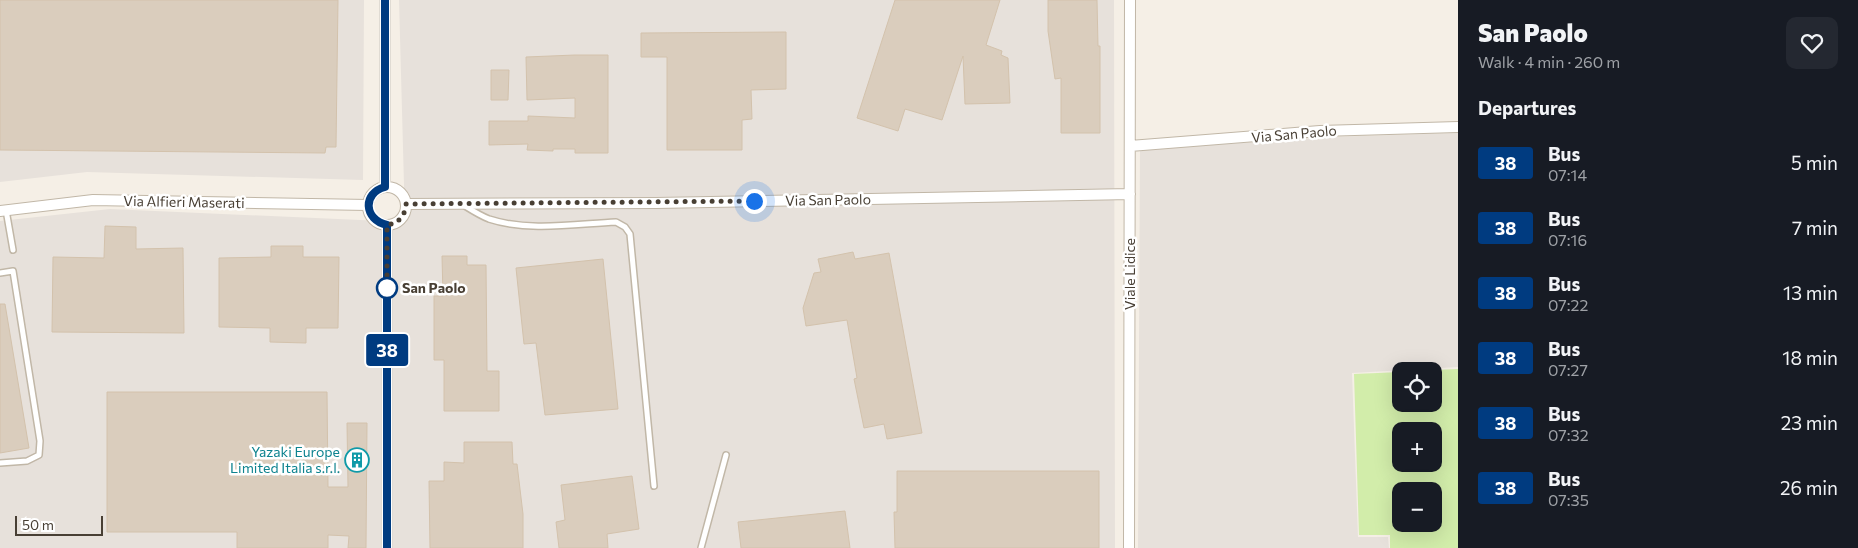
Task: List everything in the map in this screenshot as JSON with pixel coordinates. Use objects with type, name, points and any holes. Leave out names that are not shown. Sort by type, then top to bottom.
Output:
[{"type":"street","points":[[385,0],[385,187]]},
{"type":"street","name":"Viale Lidice","points":[[1129,548],[1130,0]]},
{"type":"street","name":"Via San Paolo","points":[[1130,146],[1320,131],[1458,127]]},
{"type":"street","points":[[385,187],[391,187],[401,193],[406,204],[403,216],[399,221],[387,225],[381,224],[372,216],[368,205],[375,191],[385,187]]},
{"type":"street","name":"Via San Paolo","points":[[406,204],[656,203],[1130,194]]},
{"type":"street","name":"Via Alfieri Maserati","points":[[3,210],[93,200],[368,205]]},
{"type":"street","points":[[387,225],[387,548]]},
{"type":"lane","points":[[461,204],[487,219],[504,223],[537,226],[616,222],[630,234],[654,486]]},
{"type":"lane","points":[[3,210],[13,250]]},
{"type":"lane","points":[[0,273],[13,271],[40,440],[39,455],[27,461],[0,463]]},
{"type":"lane","points":[[701,548],[726,455]]},
{"type":"shaded area","points":[[0,0],[364,0],[363,180],[87,172],[0,182]]},
{"type":"shaded area","points":[[399,0],[1114,0],[1115,548],[0,548],[0,221],[110,209],[405,222]]},
{"type":"shaded area","points":[[1458,133],[1458,367],[1442,368],[1442,362],[1392,362],[1392,371],[1352,373],[1358,537],[1388,537],[1389,548],[1138,548],[1140,150],[1326,137]]},
{"type":"green space","points":[[1458,369],[1458,548],[1390,548],[1390,535],[1359,535],[1354,374],[1392,372],[1392,412],[1442,412],[1442,370]]},
{"type":"building","points":[[0,0],[338,0],[336,147],[326,147],[325,153],[0,150]]},
{"type":"building","points":[[895,0],[1000,0],[986,45],[1002,51],[1001,55],[1008,58],[1010,103],[965,104],[963,56],[942,120],[905,109],[898,131],[857,118]]},
{"type":"building","points":[[1048,0],[1097,0],[1098,46],[1100,46],[1100,133],[1061,133],[1061,78],[1055,79],[1048,31]]},
{"type":"building","points":[[786,32],[786,89],[751,90],[752,119],[742,120],[742,150],[667,150],[667,57],[641,57],[641,33]]},
{"type":"building","points":[[608,55],[608,153],[575,153],[575,149],[553,149],[553,151],[527,150],[528,144],[489,145],[489,121],[528,121],[528,116],[575,118],[575,98],[527,100],[526,57]]},
{"type":"building","points":[[491,70],[509,70],[508,100],[491,100]]},
{"type":"building","points":[[105,226],[136,227],[136,249],[183,248],[184,333],[52,332],[53,257],[104,258]]},
{"type":"building","points":[[271,246],[303,246],[303,257],[339,257],[338,328],[306,328],[306,343],[270,342],[270,328],[219,327],[219,258],[271,257]]},
{"type":"building","points":[[853,252],[855,259],[889,253],[922,433],[887,439],[884,424],[864,428],[854,379],[857,378],[847,320],[806,326],[803,308],[814,273],[821,272],[818,259]]},
{"type":"building","points":[[442,256],[467,256],[467,265],[486,265],[487,371],[499,371],[499,411],[444,411],[444,360],[434,360],[434,296],[443,296]]},
{"type":"building","points":[[603,259],[618,409],[545,415],[536,343],[524,344],[516,268]]},
{"type":"building","points":[[0,304],[5,304],[29,448],[0,453]]},
{"type":"building","points":[[107,392],[327,392],[328,487],[348,487],[347,423],[367,423],[366,548],[348,548],[349,536],[328,535],[328,548],[237,548],[237,532],[107,532]]},
{"type":"building","points":[[464,442],[512,442],[513,464],[517,464],[523,514],[523,548],[430,548],[429,481],[444,481],[444,462],[464,463]]},
{"type":"building","points":[[897,471],[1099,471],[1099,548],[895,548],[894,512],[897,512]]},
{"type":"building","points":[[632,476],[639,529],[607,534],[608,548],[559,548],[556,522],[565,520],[561,485]]},
{"type":"building","points":[[845,511],[850,548],[741,548],[738,522]]},
{"type":"bus line","name":"38","points":[[385,0],[385,187],[375,191],[368,205],[369,211],[376,221],[387,225],[387,548]]},
{"type":"place","name":"San Paolo","points":[[387,288]]},
{"type":"place","name":"Yazaki Europe Limited Italia s.r.l.","points":[[357,460]]},
{"type":"route","points":[[387,288],[387,295],[387,225],[399,221],[403,216],[406,204],[754,201]]}]
